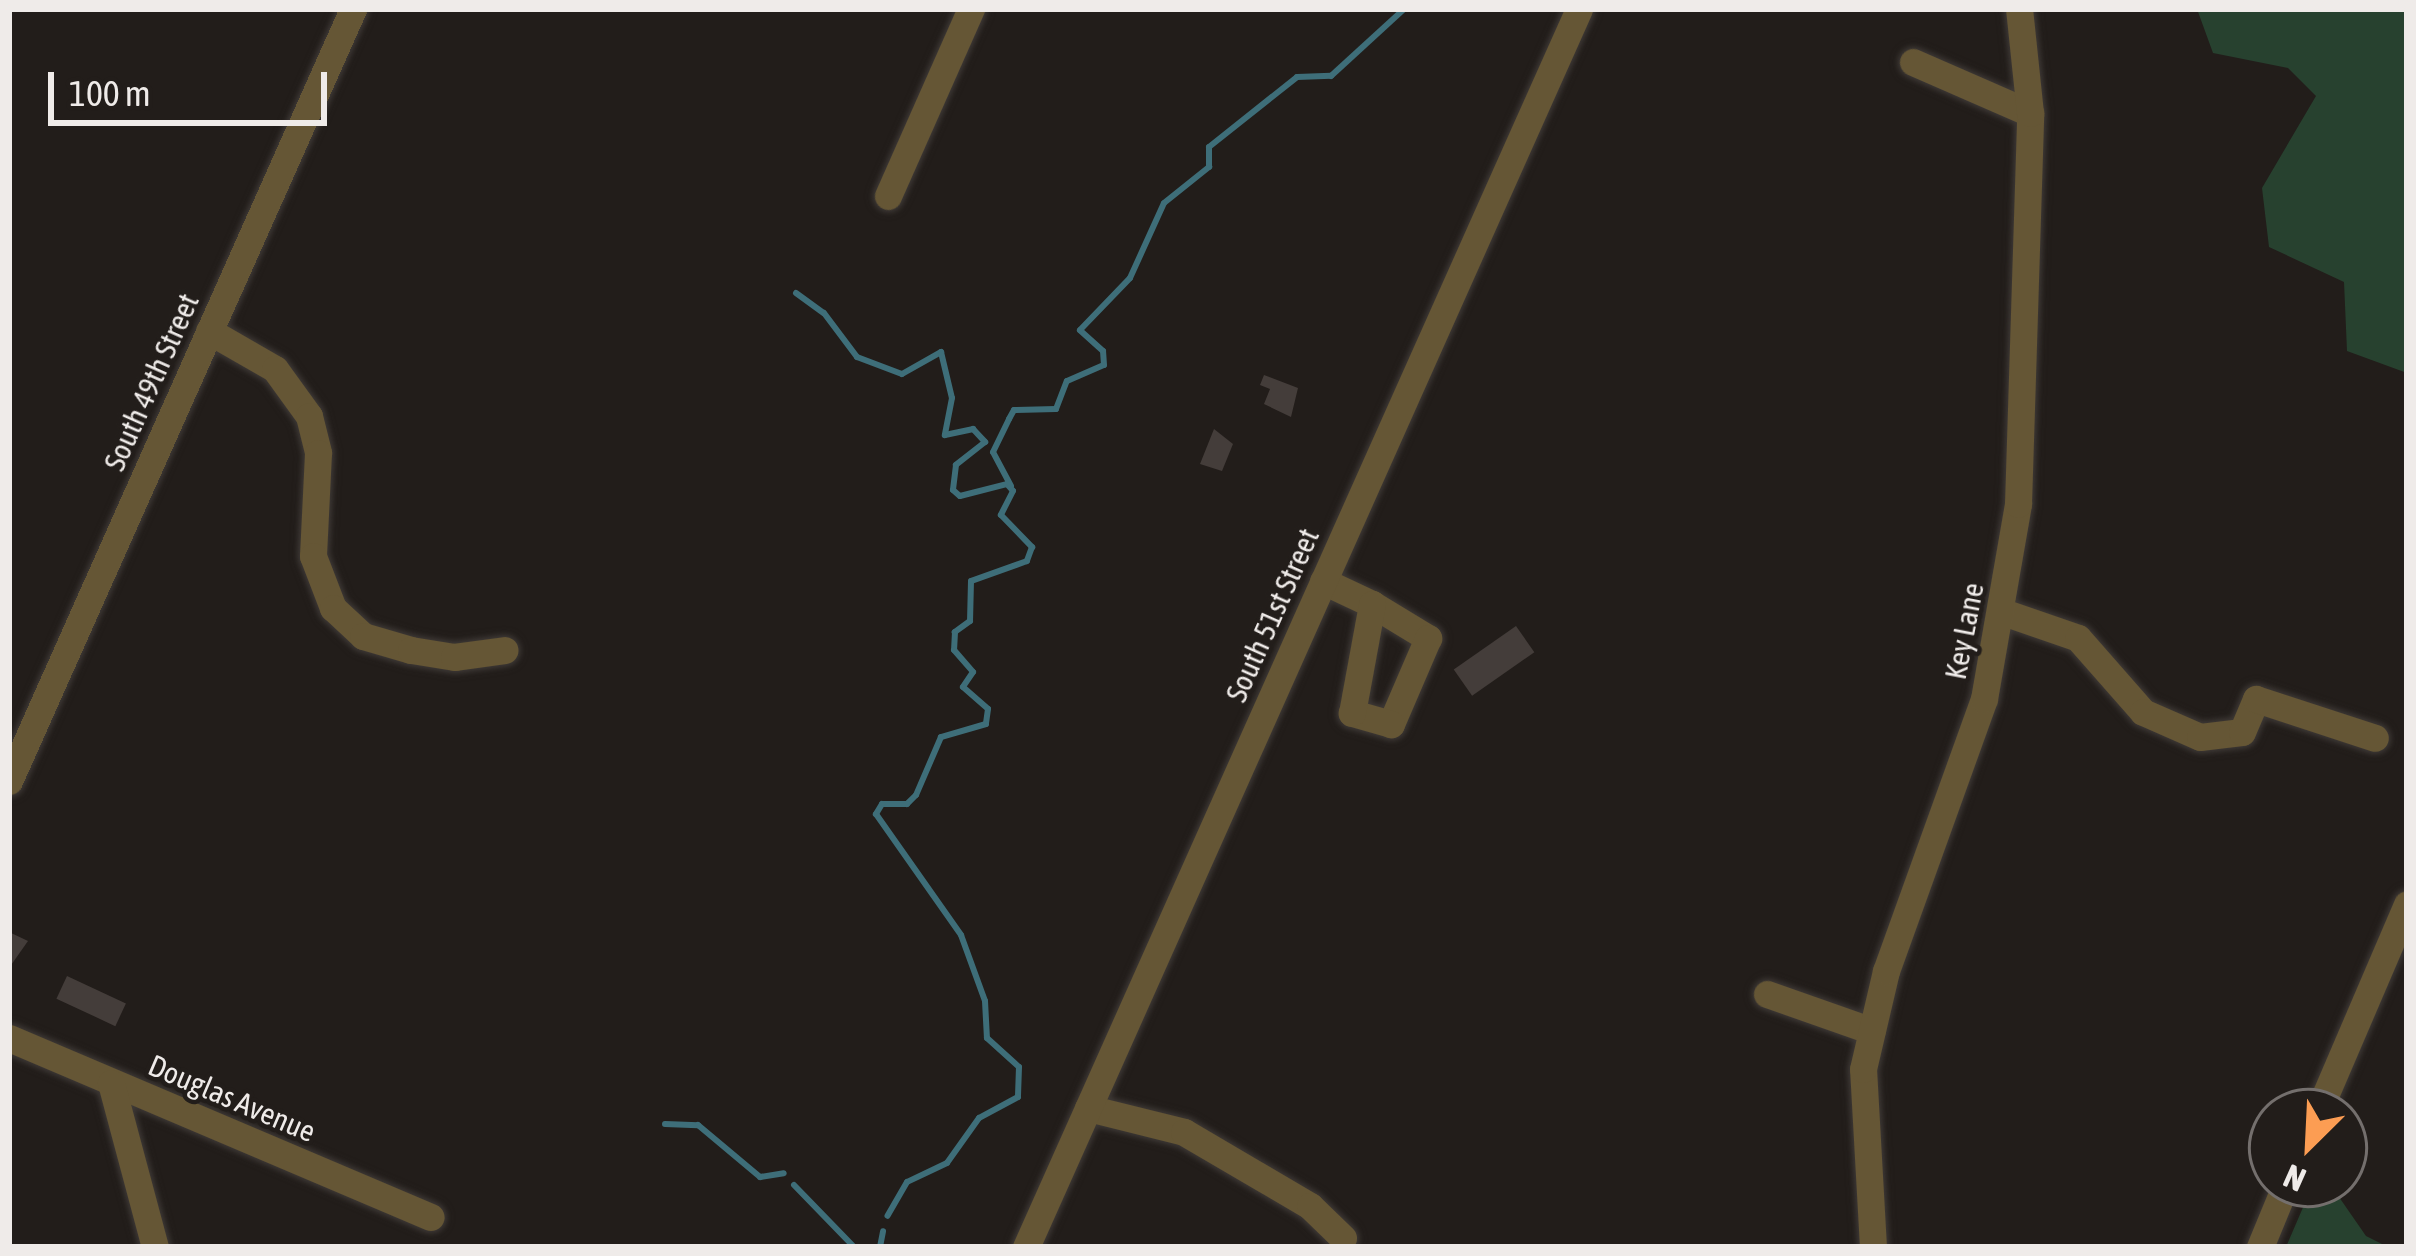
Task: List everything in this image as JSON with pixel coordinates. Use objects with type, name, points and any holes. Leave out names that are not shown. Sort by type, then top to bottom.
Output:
[{"type":"street","name":"South 49th Street","points":[[9,782],[352,9]]},
{"type":"street","points":[[888,196],[971,9]]},
{"type":"street","name":"South 51st Street","points":[[1025,1247],[1579,9]]},
{"type":"street","name":"Key Lane","points":[[1873,1247],[1863,1070],[1886,971],[1984,700],[2003,612],[2018,504],[2030,112],[2018,9]]},
{"type":"street","points":[[1912,62],[2030,112]]},
{"type":"street","points":[[209,331],[274,369],[309,416],[318,453],[313,556],[333,608],[363,635],[411,650],[454,657],[506,650]]},
{"type":"street","points":[[1323,581],[1372,604],[1428,638],[1391,724],[1352,713],[1372,604]]},
{"type":"street","points":[[2003,612],[2078,638],[2143,712],[2200,736],[2242,732],[2256,699],[2375,738]]},
{"type":"street","points":[[2328,1088],[2407,904]]},
{"type":"street","points":[[1767,994],[1872,1031]]},
{"type":"street","name":"Douglas Avenue","points":[[9,1038],[431,1217]]},
{"type":"street","points":[[111,1083],[155,1247]]},
{"type":"street","points":[[1088,1108],[1184,1132],[1310,1206],[1343,1238]]},
{"type":"street","points":[[2260,1247],[2276,1208]]},
{"type":"green space","points":[[2197,9],[2407,9],[2407,373],[2347,351],[2344,282],[2269,247],[2262,188],[2316,96],[2288,68],[2213,53]]},
{"type":"green space","points":[[2303,1208],[2347,1208],[2366,1236],[2388,1247],[2286,1247]]},
{"type":"building","points":[[1264,375],[1298,388],[1291,417],[1264,404],[1270,389],[1260,385]]},
{"type":"building","points":[[1214,429],[1233,444],[1222,471],[1200,464]]},
{"type":"building","points":[[1516,626],[1534,652],[1472,696],[1454,670]]},
{"type":"building","points":[[9,932],[28,941],[9,968]]},
{"type":"building","points":[[67,976],[126,1003],[115,1026],[56,999]]},
{"type":"waterway","points":[[1011,486],[993,452],[1014,410],[1056,409],[1067,381],[1104,365],[1103,351],[1080,330],[1130,278],[1164,203],[1209,167],[1209,147],[1297,77],[1331,76],[1404,9]]},
{"type":"waterway","points":[[796,293],[824,313],[857,357],[902,374],[941,352],[952,398],[945,435],[973,429],[985,442],[956,465],[953,490],[960,496],[1007,484],[1013,491],[1001,515],[1032,547],[1027,561],[971,581],[970,621],[955,632],[954,650],[973,672],[963,687],[988,709],[986,724],[941,737],[916,795],[907,804],[882,804],[876,814],[961,935],[985,1001],[987,1038],[1019,1067],[1018,1097],[979,1118],[947,1163],[907,1182],[887,1216]]},
{"type":"waterway","points":[[665,1124],[698,1125],[760,1177],[784,1173]]},
{"type":"waterway","points":[[794,1185],[854,1247]]},
{"type":"waterway","points":[[880,1247],[883,1231]]}]
